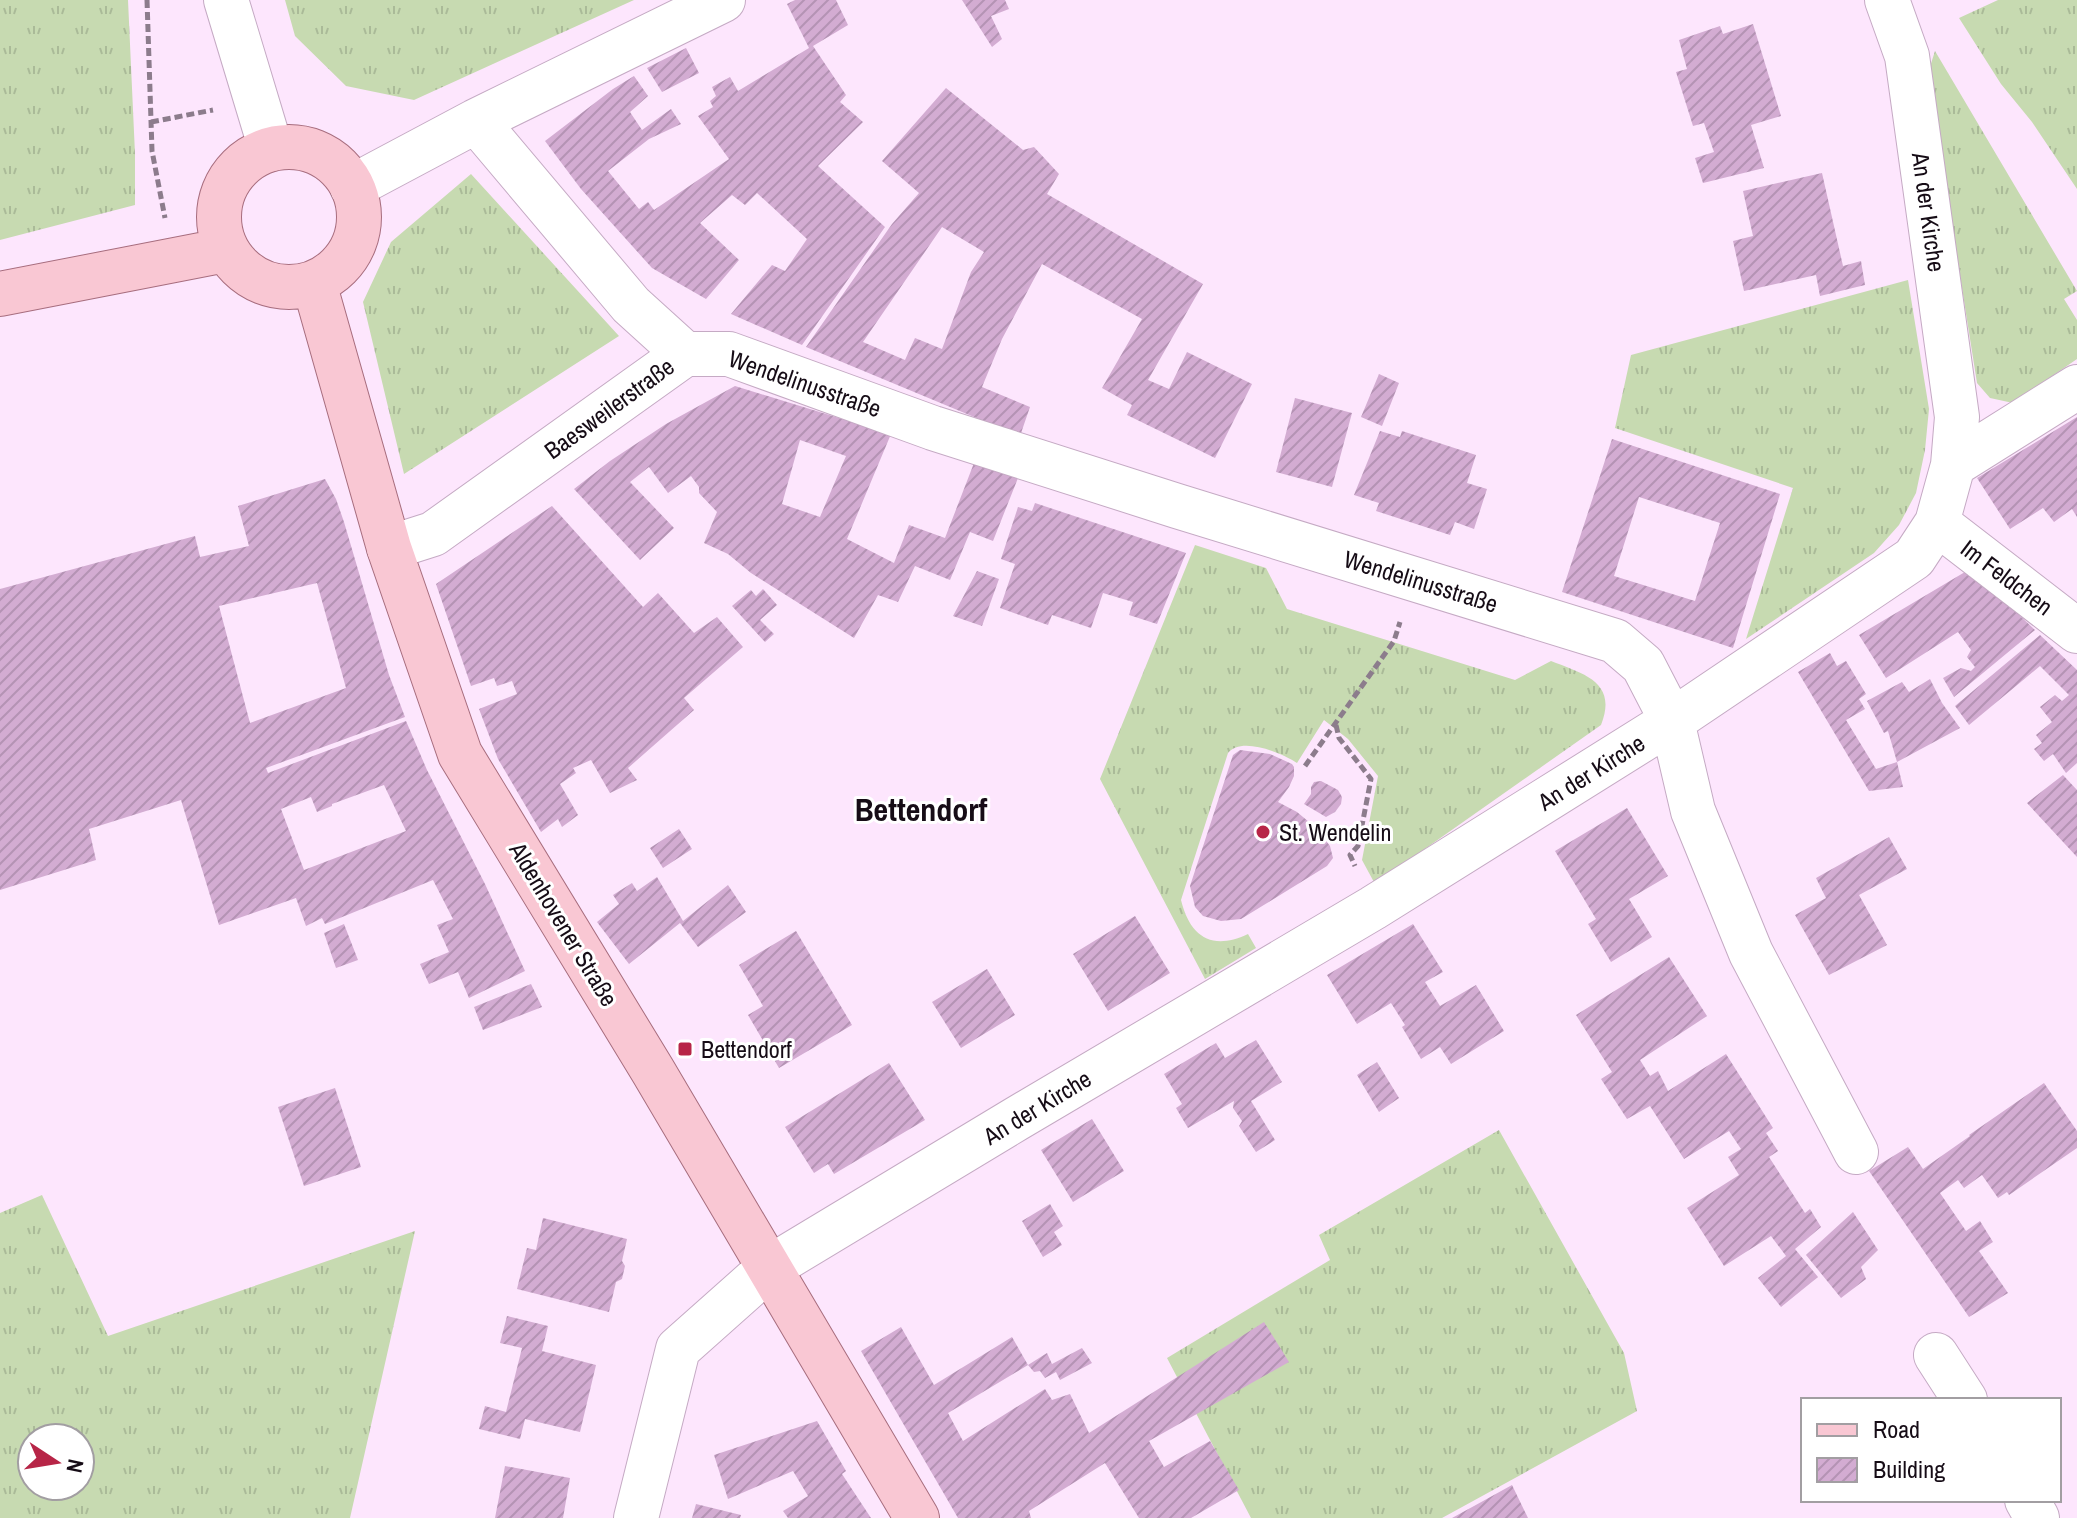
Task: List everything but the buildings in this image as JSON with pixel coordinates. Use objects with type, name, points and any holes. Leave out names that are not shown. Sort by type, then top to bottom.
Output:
[{"type":"main road","points":[[291,147],[310,150],[327,158],[342,171],[352,187],[358,206],[359,225],[354,243],[331,274],[314,283],[288,288],[263,284],[242,271],[226,250],[218,220],[224,188],[243,163],[271,149],[291,147]]},
{"type":"main road","points":[[0,294],[226,250]]},
{"type":"main road","name":"Aldenhovener Straße","points":[[314,283],[389,548],[460,754],[653,1071],[917,1518]]},
{"type":"street","points":[[226,0],[271,149]]},
{"type":"street","points":[[352,187],[476,121],[723,0]]},
{"type":"street","name":"An der Kirche","points":[[636,1518],[678,1349],[769,1268],[1373,908],[1672,721],[1914,558],[1937,523],[1953,465],[1957,417],[1907,56],[1887,0]]},
{"type":"street","name":"Baesweilerstraße","points":[[389,548],[433,534],[685,354],[631,305],[476,121]]},
{"type":"street","name":"Wendelinusstraße","points":[[685,354],[729,354],[933,428],[1615,641],[1643,665],[1672,721],[1693,811],[1751,953],[1856,1152]]},
{"type":"street","points":[[1953,465],[2077,387]]},
{"type":"street","name":"Im Feldchen","points":[[1937,523],[2077,631]]},
{"type":"street","points":[[1936,1355],[1964,1398]]},
{"type":"path","points":[[147,0],[152,151],[173,260]]},
{"type":"path","points":[[151,122],[258,102]]},
{"type":"path","points":[[1305,766],[1394,641],[1414,579]]},
{"type":"path","points":[[1336,724],[1339,738],[1371,779],[1358,846],[1350,855],[1373,908]]},
{"type":"green space","points":[[0,0],[128,0],[135,205],[0,240]]},
{"type":"green space","points":[[285,0],[634,0],[414,100],[346,86],[295,36]]},
{"type":"green space","points":[[1998,0],[2077,0],[2077,189],[2032,122],[2001,84],[1959,18]]},
{"type":"green space","points":[[1935,51],[2077,291],[2064,299],[2077,320],[2077,359],[2013,403],[1990,398],[1977,383],[1928,73]]},
{"type":"green space","points":[[471,174],[619,336],[404,474],[363,302],[391,242]]},
{"type":"green space","points":[[1908,280],[1929,409],[1916,493],[1899,525],[1874,553],[1746,639],[1793,488],[1615,428],[1631,355]]},
{"type":"green space","points":[[1195,545],[1266,568],[1287,609],[1515,680],[1551,661],[1575,670],[1601,689],[1605,710],[1601,725],[1375,884],[1362,860],[1378,776],[1348,739],[1324,720],[1297,763],[1262,748],[1234,748],[1228,753],[1181,900],[1190,923],[1204,937],[1224,941],[1248,934],[1256,948],[1205,979],[1100,779]]},
{"type":"green space","points":[[1499,1130],[1624,1353],[1637,1411],[1442,1518],[1251,1518],[1167,1358],[1330,1260],[1319,1235]]},
{"type":"green space","points":[[42,1195],[108,1336],[415,1231],[350,1518],[0,1518],[0,1213]]},
{"type":"place","name":"St. Wendelin","points":[[1263,832]]},
{"type":"place","name":"Bettendorf","points":[[685,1049]]},
{"type":"district","name":"Bettendorf","points":[[921,809]]}]
